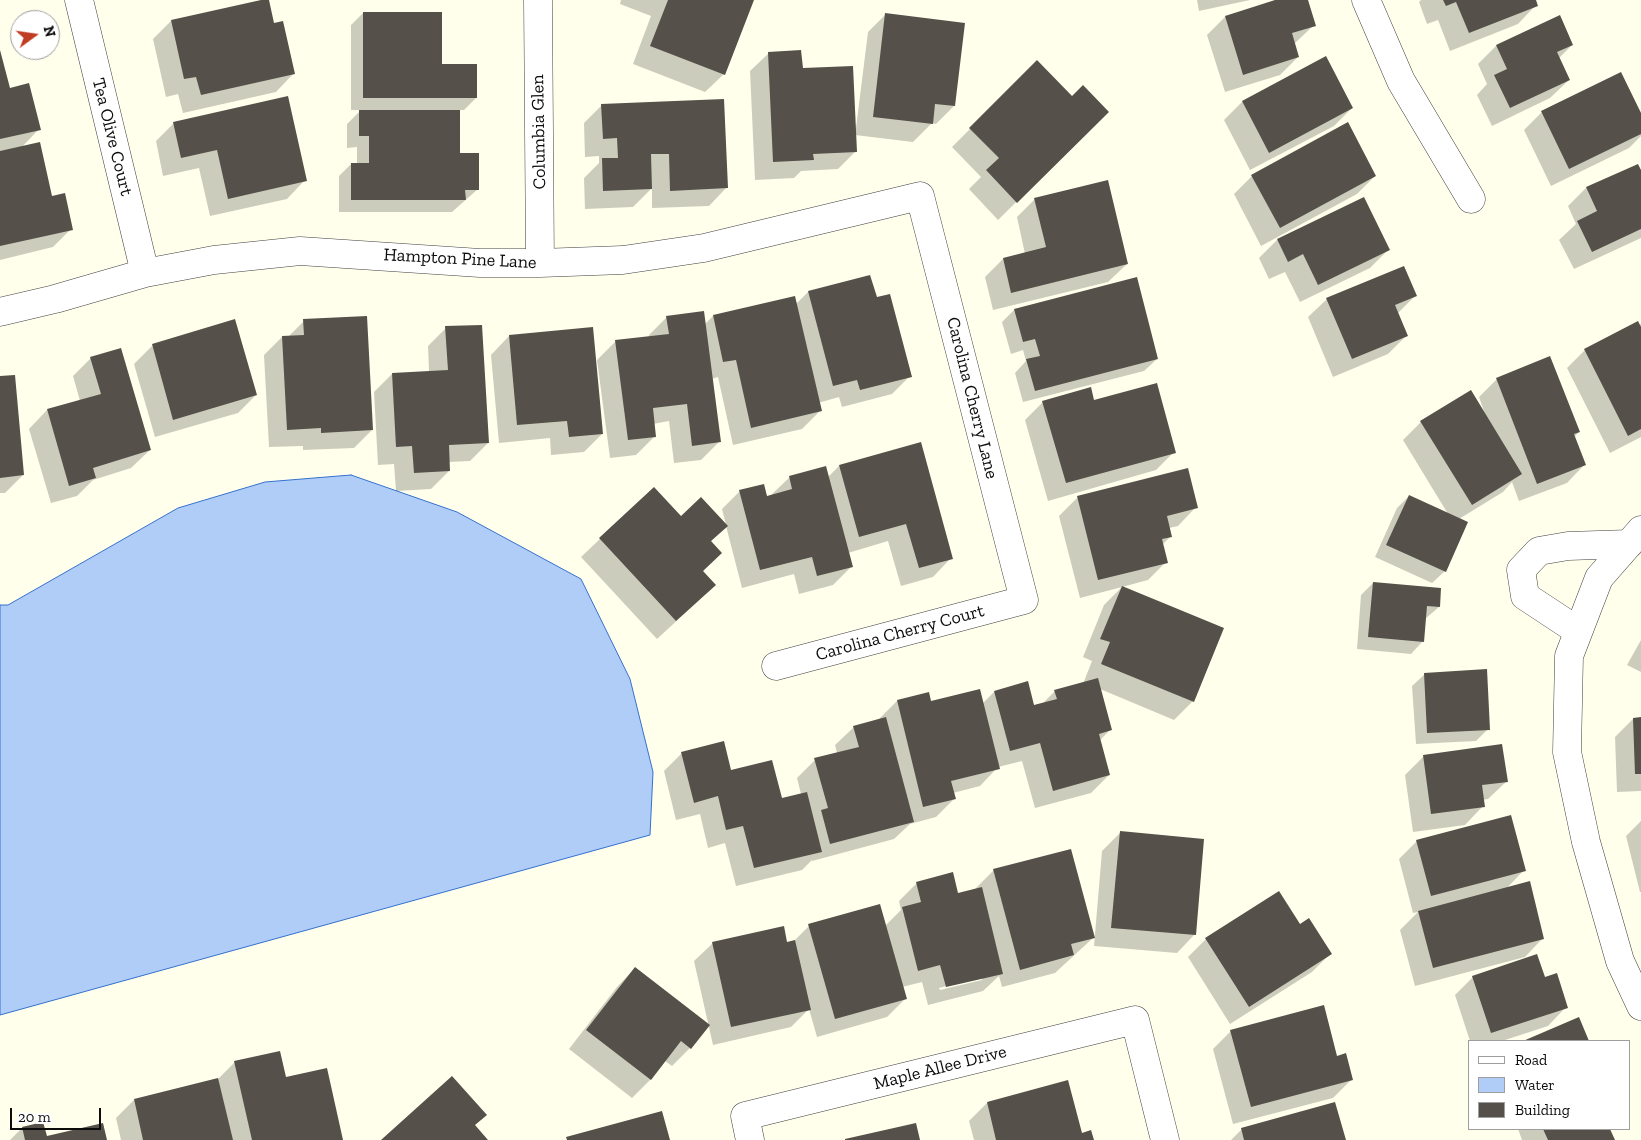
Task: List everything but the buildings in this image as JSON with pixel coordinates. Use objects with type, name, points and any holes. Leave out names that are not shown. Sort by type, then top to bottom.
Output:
[{"type":"street","name":"Tea Olive Court","points":[[78,0],[144,273]]},
{"type":"street","name":"Columbia Glen","points":[[538,0],[540,263]]},
{"type":"street","points":[[1366,0],[1401,81],[1471,199]]},
{"type":"street","name":"Hampton Pine Lane","points":[[0,312],[55,299],[144,273],[214,260],[300,251],[480,263],[623,260],[704,248],[920,196]]},
{"type":"street","name":"Carolina Cherry Lane","points":[[920,196],[1024,600]]},
{"type":"street","points":[[1578,631],[1524,596],[1521,570],[1539,551],[1635,537]]},
{"type":"street","points":[[1635,537],[1599,578],[1569,656],[1567,752],[1586,842],[1620,961],[1641,1006]]},
{"type":"street","name":"Carolina Cherry Court","points":[[776,666],[1024,600]]},
{"type":"street","name":"Maple Allee Drive","points":[[748,1128],[1135,1020],[1165,1140]]},
{"type":"water","points":[[351,475],[457,512],[581,579],[630,679],[653,772],[650,835],[0,1015],[0,605],[8,605],[178,508],[265,482]]}]
